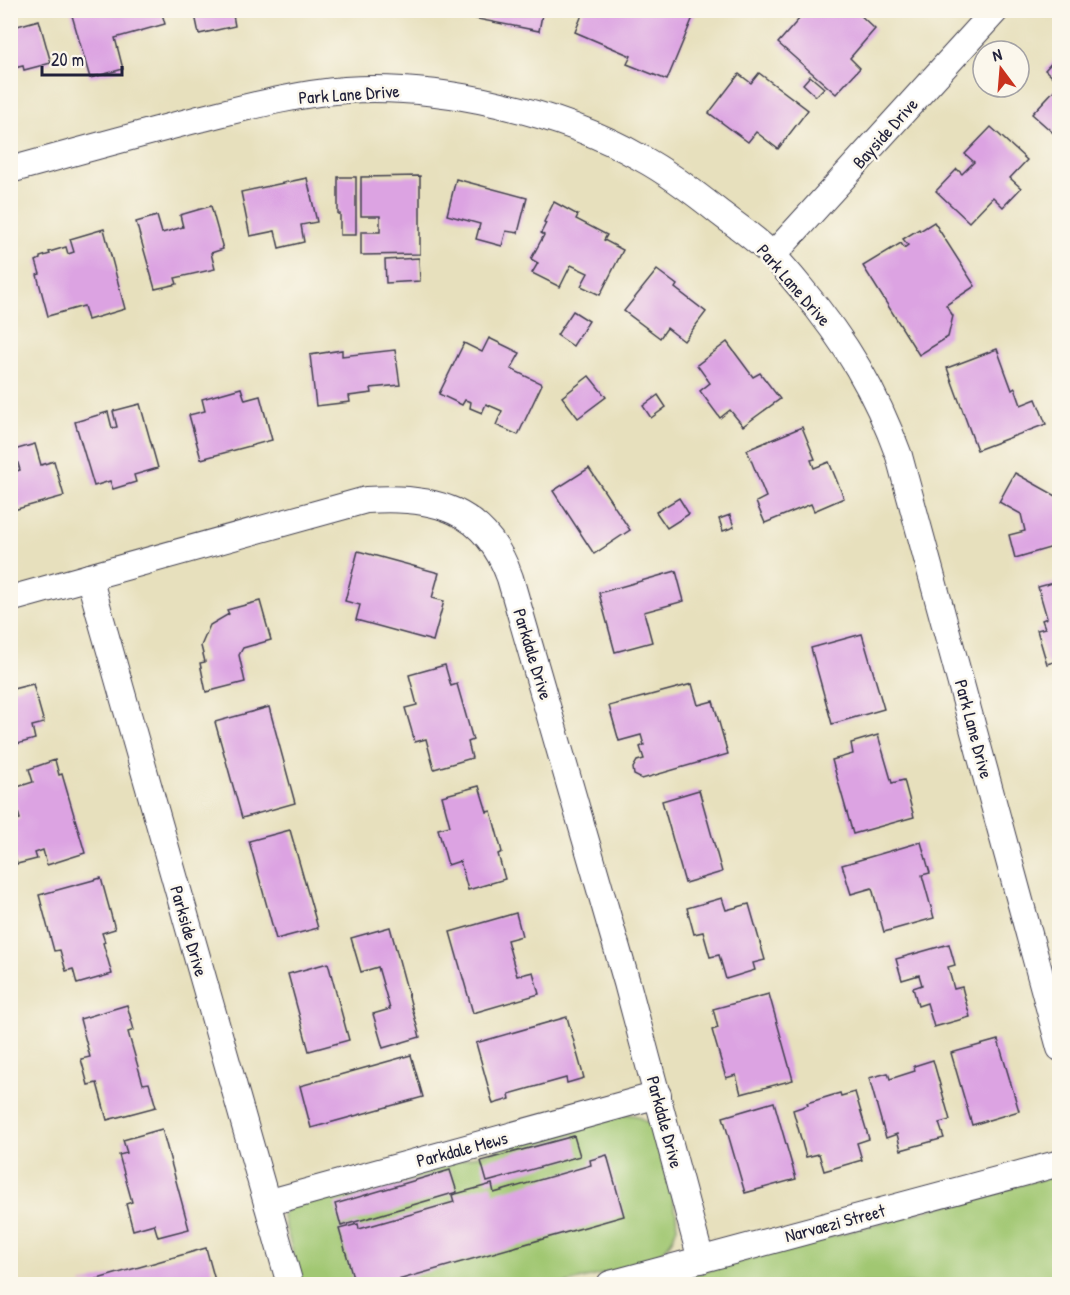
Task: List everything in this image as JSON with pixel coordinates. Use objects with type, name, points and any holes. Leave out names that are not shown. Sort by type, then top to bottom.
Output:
[{"type":"street","name":"Bayside Drive","points":[[773,255],[996,10]]},
{"type":"street","name":"Park Lane Drive","points":[[10,170],[281,99],[344,90],[409,90],[441,94],[533,114],[591,133],[642,158],[691,191],[773,255],[822,312],[853,356],[867,380],[890,431],[899,456],[956,664],[1059,1048]]},
{"type":"street","name":"Parkdale Drive","points":[[10,599],[366,500],[390,498],[430,502],[452,510],[482,530],[501,555],[510,578],[658,1095],[701,1260]]},
{"type":"street","name":"Parkside Drive","points":[[89,578],[290,1284]]},
{"type":"street","name":"Parkdale Mews","points":[[267,1203],[658,1095]]},
{"type":"street","name":"Narvaezi Street","points":[[610,1284],[1059,1163]]},
{"type":"green space","points":[[628,1114],[637,1116],[653,1126],[676,1212],[677,1227],[673,1238],[655,1257],[643,1263],[564,1284],[302,1284],[282,1214],[291,1207]]},
{"type":"green space","points":[[1059,1175],[1059,1284],[658,1284]]},
{"type":"building","points":[[76,10],[161,10],[165,24],[115,38],[123,69],[90,78],[71,12]]},
{"type":"building","points":[[194,10],[251,11],[233,15],[235,26],[199,34]]},
{"type":"building","points":[[331,10],[383,10],[383,13],[331,13]]},
{"type":"building","points":[[452,10],[543,10],[539,31],[452,14]]},
{"type":"building","points":[[584,10],[696,10],[667,80],[627,64],[631,56],[575,32]]},
{"type":"building","points":[[807,10],[855,10],[875,29],[850,58],[860,68],[836,94],[778,43]]},
{"type":"building","points":[[39,20],[51,63],[24,70],[23,66],[10,69],[10,28]]},
{"type":"building","points":[[1060,54],[1060,84],[1045,70]]},
{"type":"building","points":[[759,73],[808,110],[778,149],[756,132],[748,142],[709,113],[739,74],[751,83]]},
{"type":"building","points":[[810,76],[824,88],[816,96],[803,84]]},
{"type":"building","points":[[1060,84],[1060,139],[1032,114]]},
{"type":"building","points":[[991,127],[1027,160],[1010,178],[1021,188],[1003,207],[993,197],[969,222],[936,191],[957,169],[962,174],[974,162],[965,154]]},
{"type":"building","points":[[420,176],[420,254],[361,255],[361,232],[380,232],[380,216],[361,216],[361,177]]},
{"type":"building","points":[[338,177],[356,177],[356,235],[340,235]]},
{"type":"building","points":[[307,178],[317,222],[301,225],[304,242],[279,248],[275,231],[250,236],[241,192]]},
{"type":"building","points":[[456,179],[527,198],[518,233],[506,231],[502,246],[476,239],[480,224],[447,215]]},
{"type":"building","points":[[554,202],[578,215],[576,219],[607,235],[604,240],[623,250],[600,295],[581,286],[588,273],[571,265],[560,287],[532,273],[538,263],[531,259],[544,235],[541,233],[546,223],[544,222]]},
{"type":"building","points":[[211,206],[223,249],[211,253],[215,269],[175,278],[177,284],[155,289],[136,222],[157,216],[162,233],[183,227],[180,215]]},
{"type":"building","points":[[934,222],[975,286],[946,305],[953,316],[948,337],[919,355],[863,266],[901,243],[904,248],[908,245],[903,239]]},
{"type":"building","points":[[104,229],[125,309],[88,320],[84,306],[48,316],[37,275],[40,274],[36,261],[50,254],[49,252],[66,247],[68,254],[74,252],[70,239]]},
{"type":"building","points":[[419,258],[420,281],[386,283],[385,260]]},
{"type":"building","points":[[657,270],[677,285],[675,288],[706,312],[684,341],[667,328],[660,338],[624,311]]},
{"type":"building","points":[[573,311],[589,321],[573,346],[557,335]]},
{"type":"building","points":[[489,338],[520,353],[511,369],[542,384],[518,435],[496,425],[502,411],[486,404],[482,413],[470,408],[471,402],[465,400],[462,405],[439,394],[464,343],[482,352]]},
{"type":"building","points":[[727,342],[753,377],[760,373],[780,399],[743,426],[730,410],[720,418],[700,391],[710,383],[697,365]]},
{"type":"building","points":[[997,349],[1012,390],[1015,388],[1021,405],[1036,399],[1046,424],[977,450],[947,368]]},
{"type":"building","points":[[342,350],[342,356],[395,350],[400,385],[371,388],[372,393],[349,396],[350,402],[316,406],[310,355]]},
{"type":"building","points":[[589,376],[606,397],[578,418],[562,397]]},
{"type":"building","points":[[241,388],[245,400],[260,396],[272,440],[201,459],[189,415],[205,411],[202,399]]},
{"type":"building","points":[[658,395],[666,407],[651,418],[643,406]]},
{"type":"building","points":[[140,404],[158,468],[134,475],[136,482],[113,489],[110,481],[94,486],[75,422],[108,412],[112,428],[117,427],[113,411]]},
{"type":"building","points":[[802,427],[815,459],[811,460],[814,468],[829,462],[844,498],[814,511],[811,504],[765,523],[756,502],[766,497],[747,450]]},
{"type":"building","points":[[35,444],[41,465],[54,461],[64,496],[10,511],[10,473],[20,470],[14,450]]},
{"type":"building","points":[[589,468],[630,530],[594,554],[553,491]]},
{"type":"building","points":[[1015,473],[1058,497],[1060,545],[1015,558],[1009,535],[1025,531],[1021,514],[999,502]]},
{"type":"building","points":[[679,498],[689,514],[667,528],[656,512]]},
{"type":"building","points":[[730,515],[734,527],[723,531],[719,519]]},
{"type":"building","points":[[358,551],[439,573],[432,598],[444,601],[433,641],[356,620],[360,605],[345,601]]},
{"type":"building","points":[[676,571],[684,601],[644,612],[652,642],[615,652],[599,593]]},
{"type":"building","points":[[1060,581],[1060,660],[1047,664],[1037,630],[1045,628],[1042,620],[1047,618],[1038,587]]},
{"type":"building","points":[[260,601],[271,640],[243,648],[239,655],[245,682],[206,692],[200,663],[205,662],[201,646],[210,625],[229,614],[227,610]]},
{"type":"building","points":[[862,634],[884,709],[832,724],[811,648]]},
{"type":"building","points":[[445,665],[451,686],[457,684],[473,740],[468,742],[472,758],[434,769],[426,739],[415,742],[405,708],[417,705],[409,675]]},
{"type":"building","points":[[33,684],[44,723],[32,726],[35,739],[10,746],[10,686],[13,685],[13,689]]},
{"type":"building","points":[[692,684],[698,705],[713,701],[728,754],[642,779],[634,775],[633,768],[637,761],[644,759],[640,747],[644,745],[641,735],[619,741],[609,706]]},
{"type":"building","points":[[269,707],[295,803],[242,818],[215,722]]},
{"type":"building","points":[[878,735],[892,783],[904,780],[914,817],[853,834],[832,760],[853,754],[851,743]]},
{"type":"building","points":[[55,760],[59,775],[62,774],[85,853],[47,865],[43,850],[35,853],[37,859],[17,864],[10,842],[10,822],[20,819],[11,789],[33,782],[29,769]]},
{"type":"building","points":[[479,786],[487,812],[491,811],[502,852],[498,854],[505,879],[468,890],[460,861],[448,865],[438,829],[450,826],[442,796]]},
{"type":"building","points":[[699,790],[722,872],[685,883],[662,801]]},
{"type":"building","points":[[290,830],[318,928],[276,939],[249,841]]},
{"type":"building","points":[[921,842],[930,873],[922,875],[934,918],[884,932],[872,888],[851,894],[842,865]]},
{"type":"building","points":[[101,878],[115,929],[102,933],[112,974],[77,984],[73,969],[66,971],[60,950],[54,951],[39,895]]},
{"type":"building","points":[[722,898],[726,910],[749,904],[765,960],[753,963],[755,970],[726,979],[719,955],[710,957],[703,932],[694,934],[687,908]]},
{"type":"building","points":[[516,913],[522,936],[507,940],[517,976],[533,972],[539,994],[473,1013],[450,932]]},
{"type":"building","points":[[390,927],[420,1037],[383,1048],[373,1014],[390,1009],[378,967],[361,972],[351,938]]},
{"type":"building","points":[[949,944],[955,965],[948,967],[954,989],[962,987],[970,1017],[934,1027],[927,1003],[918,1006],[913,988],[922,985],[919,975],[902,980],[896,959]]},
{"type":"building","points":[[328,963],[349,1040],[309,1051],[288,974]]},
{"type":"building","points":[[769,994],[793,1080],[741,1094],[736,1075],[726,1078],[712,1030],[718,1028],[713,1009]]},
{"type":"building","points":[[127,1005],[134,1030],[128,1032],[143,1084],[149,1083],[156,1107],[107,1120],[97,1083],[88,1085],[81,1059],[90,1057],[80,1019]]},
{"type":"building","points":[[567,1017],[584,1078],[567,1083],[566,1078],[509,1094],[510,1099],[493,1104],[476,1043]]},
{"type":"building","points":[[998,1040],[1019,1111],[972,1125],[951,1053]]},
{"type":"building","points":[[411,1055],[423,1097],[311,1128],[300,1086]]},
{"type":"building","points":[[933,1060],[950,1120],[939,1123],[944,1138],[901,1150],[897,1134],[886,1138],[869,1078],[888,1073],[890,1079],[915,1071],[914,1066]]},
{"type":"building","points":[[855,1092],[869,1139],[857,1143],[862,1160],[824,1171],[819,1154],[806,1157],[793,1110],[808,1105],[807,1103],[840,1093],[841,1096]]},
{"type":"building","points":[[774,1102],[796,1179],[745,1193],[723,1117]]},
{"type":"building","points":[[162,1129],[189,1229],[158,1237],[154,1224],[133,1230],[126,1204],[132,1202],[119,1155],[127,1153],[123,1140]]},
{"type":"building","points":[[574,1136],[580,1156],[487,1182],[481,1161]]},
{"type":"building","points":[[607,1155],[624,1216],[384,1284],[355,1284],[339,1229],[358,1224],[359,1229],[454,1202],[452,1195],[492,1184],[494,1193],[591,1165],[590,1160]]},
{"type":"building","points":[[450,1170],[457,1192],[341,1226],[335,1204]]},
{"type":"building","points":[[206,1248],[216,1284],[80,1284]]}]
